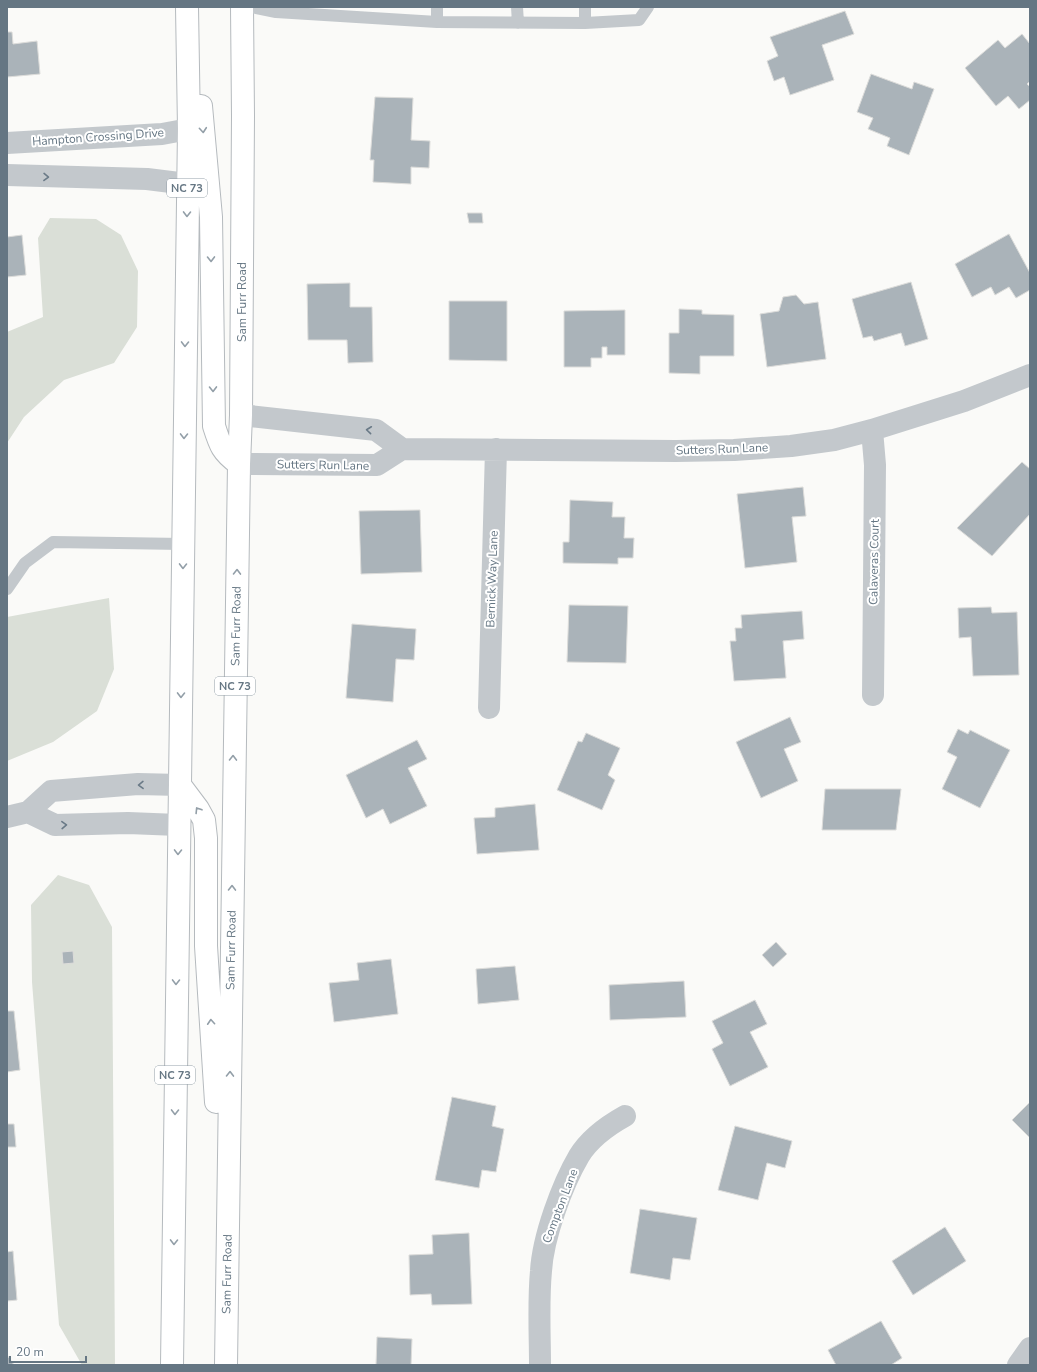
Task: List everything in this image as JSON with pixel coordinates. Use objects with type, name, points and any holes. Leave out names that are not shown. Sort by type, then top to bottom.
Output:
[{"type":"main road","name":"NC 73","points":[[172,1365],[178,825],[180,785],[187,184],[189,129],[188,7]]},
{"type":"main road","points":[[193,7],[211,216],[214,426],[220,445],[226,454],[239,464]]},
{"type":"main road","name":"Sam Furr Road","points":[[226,1365],[239,464],[241,415],[243,124],[242,7]]},
{"type":"main road","points":[[180,785],[198,809],[204,820],[206,838],[206,946],[228,1271]]},
{"type":"street","name":"Hampton Crossing Drive","points":[[7,144],[162,134],[189,129]]},
{"type":"street","points":[[7,175],[147,179],[187,184]]},
{"type":"street","name":"Sutters Run Lane","points":[[239,464],[377,465],[402,449],[734,450],[790,446],[826,441],[872,430],[964,401],[1030,374]]},
{"type":"street","points":[[241,415],[376,430],[402,449]]},
{"type":"street","name":"Calaveras Court","points":[[872,430],[875,465],[873,695]]},
{"type":"street","name":"Bernick Way Lane","points":[[489,708],[496,449]]},
{"type":"street","points":[[7,817],[28,812],[51,791],[138,784],[180,785]]},
{"type":"street","points":[[28,812],[54,825],[128,823],[178,825]]},
{"type":"street","name":"Compton Lane","points":[[540,1365],[540,1270],[544,1246],[551,1223],[565,1186],[580,1155],[607,1126],[625,1116]]},
{"type":"street","points":[[1018,1365],[1030,1348]]},
{"type":"lane","points":[[251,7],[276,12],[437,22],[518,23],[584,23],[639,20],[648,7]]},
{"type":"lane","points":[[437,7],[437,22]]},
{"type":"lane","points":[[518,7],[518,23]]},
{"type":"lane","points":[[584,23],[585,7]]},
{"type":"lane","points":[[7,589],[25,563],[53,542],[183,544]]},
{"type":"shaded area","points":[[50,218],[96,219],[121,235],[138,271],[137,327],[114,363],[64,380],[24,417],[7,443],[7,332],[43,317],[38,238]]},
{"type":"shaded area","points":[[109,598],[114,669],[97,711],[53,742],[7,761],[7,617]]},
{"type":"shaded area","points":[[58,875],[89,885],[112,927],[115,1365],[82,1365],[59,1325],[32,982],[31,905]]},
{"type":"building","points":[[845,11],[854,34],[822,45],[834,80],[790,95],[784,77],[774,81],[767,61],[778,56],[770,37]]},
{"type":"building","points":[[7,32],[12,32],[13,44],[37,41],[40,74],[7,77]]},
{"type":"building","points":[[1022,34],[1030,44],[1030,81],[1027,84],[1030,87],[1030,100],[1019,109],[1008,96],[996,106],[965,68],[998,40],[1005,48]]},
{"type":"building","points":[[871,74],[912,89],[914,82],[934,89],[909,155],[887,146],[890,138],[868,129],[873,118],[857,112]]},
{"type":"building","points":[[375,97],[413,98],[411,140],[430,141],[429,168],[411,167],[411,184],[373,182],[374,160],[370,160]]},
{"type":"building","points":[[467,213],[482,213],[483,223],[469,223]]},
{"type":"building","points":[[1009,234],[1030,273],[1030,290],[1016,298],[1009,287],[995,295],[991,287],[972,297],[955,264]]},
{"type":"building","points":[[22,235],[26,275],[7,277],[7,237]]},
{"type":"building","points":[[911,282],[928,339],[905,346],[901,333],[874,341],[872,336],[863,338],[852,299]]},
{"type":"building","points":[[350,283],[350,307],[372,307],[373,362],[348,363],[347,340],[308,340],[307,284]]},
{"type":"building","points":[[796,295],[804,304],[818,302],[826,359],[767,367],[760,314],[779,311],[783,297]]},
{"type":"building","points":[[449,301],[507,301],[507,361],[449,360]]},
{"type":"building","points":[[679,309],[702,310],[702,314],[734,315],[734,356],[700,356],[700,374],[669,373],[669,333],[679,333]]},
{"type":"building","points":[[625,310],[625,355],[607,355],[607,347],[602,347],[602,358],[591,358],[591,367],[564,367],[564,311]]},
{"type":"building","points":[[1022,462],[1030,469],[1030,514],[992,556],[957,528]]},
{"type":"building","points":[[803,487],[806,516],[792,517],[797,562],[745,568],[737,494]]},
{"type":"building","points":[[570,500],[613,502],[612,517],[625,517],[624,538],[634,538],[633,558],[618,558],[618,564],[563,563],[563,542],[569,542]]},
{"type":"building","points":[[420,510],[422,572],[361,574],[359,511]]},
{"type":"building","points":[[569,605],[628,606],[626,663],[567,662]]},
{"type":"building","points":[[991,607],[992,613],[1017,612],[1019,675],[973,676],[971,637],[959,638],[958,608]]},
{"type":"building","points":[[802,611],[804,639],[783,641],[786,678],[734,681],[730,641],[736,641],[735,628],[742,628],[741,615]]},
{"type":"building","points":[[352,624],[416,629],[414,660],[396,659],[393,702],[346,698]]},
{"type":"building","points":[[790,717],[801,742],[784,749],[798,781],[761,798],[736,742]]},
{"type":"building","points":[[958,729],[968,734],[970,730],[1010,750],[980,808],[942,789],[957,757],[947,752]]},
{"type":"building","points":[[586,733],[620,748],[608,775],[615,780],[602,810],[557,790],[578,741],[582,742]]},
{"type":"building","points":[[417,740],[427,759],[408,768],[427,806],[390,824],[383,809],[366,818],[346,775]]},
{"type":"building","points":[[825,789],[901,789],[896,830],[822,830]]},
{"type":"building","points":[[535,804],[539,850],[477,854],[474,818],[495,817],[495,808]]},
{"type":"building","points":[[776,942],[787,954],[773,967],[762,955]]},
{"type":"building","points":[[73,951],[74,963],[63,964],[62,952]]},
{"type":"building","points":[[391,959],[398,1014],[334,1022],[329,983],[359,980],[357,963]]},
{"type":"building","points":[[515,966],[519,1000],[478,1004],[476,969]]},
{"type":"building","points":[[684,981],[686,1017],[610,1020],[609,985]]},
{"type":"building","points":[[755,1000],[767,1024],[750,1032],[768,1067],[730,1086],[712,1049],[723,1043],[712,1021]]},
{"type":"building","points":[[7,1011],[14,1011],[20,1070],[7,1072]]},
{"type":"building","points":[[452,1097],[496,1106],[492,1126],[504,1129],[496,1172],[482,1170],[479,1188],[435,1180]]},
{"type":"building","points":[[1030,1102],[1030,1138],[1012,1120]]},
{"type":"building","points":[[7,1124],[14,1124],[16,1147],[7,1147]]},
{"type":"building","points":[[735,1126],[792,1141],[785,1168],[767,1163],[758,1200],[718,1190]]},
{"type":"building","points":[[640,1209],[697,1218],[690,1260],[673,1258],[670,1280],[630,1273]]},
{"type":"building","points":[[945,1227],[966,1261],[913,1295],[892,1261]]},
{"type":"building","points":[[469,1233],[472,1304],[432,1305],[431,1294],[410,1295],[409,1255],[433,1254],[432,1235]]},
{"type":"building","points":[[13,1251],[17,1300],[7,1301],[7,1252]]},
{"type":"building","points":[[881,1321],[902,1358],[891,1365],[836,1365],[828,1350]]},
{"type":"building","points":[[377,1337],[412,1339],[411,1365],[376,1365]]},
{"type":"building","points":[[7,1355],[14,1365],[7,1365]]}]
